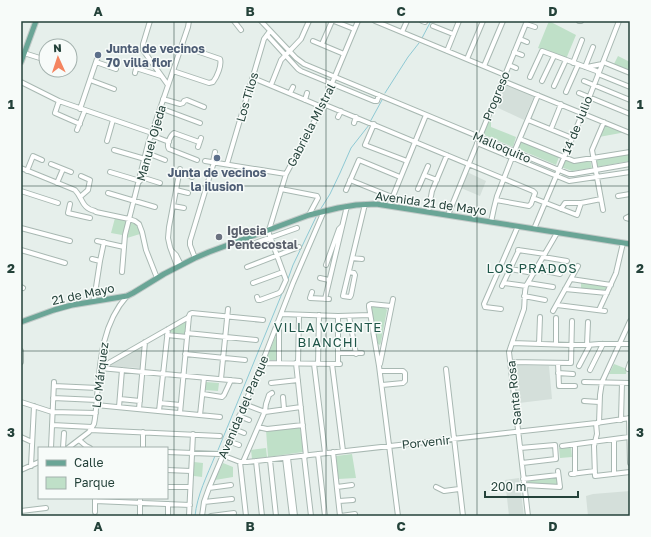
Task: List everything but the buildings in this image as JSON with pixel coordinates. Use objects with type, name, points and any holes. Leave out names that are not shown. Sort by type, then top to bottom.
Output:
[{"type":"main road","points":[[21,62],[36,21]]},
{"type":"main road","name":"Avenida 21 de Mayo","points":[[127,296],[179,266],[209,252],[310,215],[347,206],[365,204],[389,206],[630,244]]},
{"type":"main road","name":"21 de Mayo","points":[[21,322],[72,304],[127,296]]},
{"type":"street","points":[[150,21],[143,48],[144,52],[168,85]]},
{"type":"street","name":"Manuel Ojeda","points":[[122,272],[125,235],[151,134],[182,46],[189,21]]},
{"type":"street","points":[[234,21],[241,30]]},
{"type":"street","name":"Malloquito","points":[[261,21],[301,62],[569,174],[630,164]]},
{"type":"street","points":[[271,85],[280,61],[301,39],[309,21]]},
{"type":"street","points":[[322,44],[333,21],[354,30]]},
{"type":"street","name":"Gabriela MIstral","points":[[269,231],[286,174],[323,105],[358,21]]},
{"type":"street","points":[[375,21],[383,22],[402,32],[505,75]]},
{"type":"street","points":[[402,32],[407,21]]},
{"type":"street","points":[[447,50],[458,21]]},
{"type":"street","points":[[467,59],[483,21]]},
{"type":"street","points":[[484,66],[503,21]]},
{"type":"street","name":"14 de Julio","points":[[534,229],[589,98],[619,21]]},
{"type":"street","points":[[527,22],[535,27]]},
{"type":"street","name":"Progreso","points":[[448,215],[527,22]]},
{"type":"street","points":[[433,26],[453,34]]},
{"type":"street","points":[[270,31],[266,34],[301,71],[374,101],[377,101],[379,95]]},
{"type":"street","name":"Los Tilos","points":[[227,164],[266,34]]},
{"type":"street","points":[[520,39],[527,42]]},
{"type":"street","points":[[573,63],[582,40]]},
{"type":"street","points":[[313,41],[344,54]]},
{"type":"street","points":[[173,71],[209,83],[215,80],[221,62],[220,59],[182,46]]},
{"type":"street","points":[[585,67],[593,47]]},
{"type":"street","points":[[530,77],[542,51],[585,67],[630,87]]},
{"type":"street","points":[[514,52],[522,56]]},
{"type":"street","points":[[24,53],[38,57]]},
{"type":"street","points":[[77,130],[80,124],[82,109],[98,56]]},
{"type":"street","points":[[542,81],[554,56]]},
{"type":"street","points":[[554,86],[566,60]]},
{"type":"street","points":[[138,61],[136,71],[161,76]]},
{"type":"street","points":[[96,62],[116,69]]},
{"type":"street","points":[[585,67],[603,63],[630,73]]},
{"type":"street","points":[[509,65],[516,68]]},
{"type":"street","points":[[566,92],[578,65]]},
{"type":"street","points":[[253,78],[305,100],[356,117],[504,178],[534,192],[529,206],[496,200]]},
{"type":"street","points":[[90,80],[114,89]]},
{"type":"street","points":[[503,80],[630,133]]},
{"type":"street","points":[[21,82],[60,102],[113,120],[169,142]]},
{"type":"street","points":[[584,82],[630,100]]},
{"type":"street","points":[[290,93],[292,86]]},
{"type":"street","points":[[305,100],[308,93]]},
{"type":"street","points":[[579,93],[630,114]]},
{"type":"street","points":[[491,222],[496,200],[504,178],[538,95]]},
{"type":"street","points":[[163,99],[180,104],[187,100],[204,107]]},
{"type":"street","points":[[60,102],[55,113],[80,124]]},
{"type":"street","points":[[551,129],[561,104]]},
{"type":"street","points":[[160,108],[200,123]]},
{"type":"street","points":[[338,117],[341,111]]},
{"type":"street","points":[[389,206],[426,115]]},
{"type":"street","points":[[354,124],[356,117]]},
{"type":"street","points":[[107,141],[113,120]]},
{"type":"street","points":[[528,120],[572,138]]},
{"type":"street","points":[[602,210],[592,150],[604,122]]},
{"type":"street","points":[[372,124],[365,145],[407,162]]},
{"type":"street","points":[[197,160],[167,147],[173,131],[199,143]]},
{"type":"street","name":"Malloquito","points":[[520,139],[574,161],[630,152]]},
{"type":"street","points":[[477,143],[571,182],[630,172]]},
{"type":"street","points":[[114,150],[145,159]]},
{"type":"street","points":[[195,258],[190,241],[214,162],[215,152]]},
{"type":"street","points":[[146,153],[165,160]]},
{"type":"street","points":[[428,212],[432,191],[447,155]]},
{"type":"street","points":[[27,171],[33,156],[42,160]]},
{"type":"street","points":[[346,190],[359,160],[400,178]]},
{"type":"street","points":[[204,161],[286,174]]},
{"type":"street","points":[[51,164],[70,172]]},
{"type":"street","points":[[418,189],[428,166]]},
{"type":"street","points":[[21,168],[75,190],[87,209],[137,222],[141,227],[146,250],[157,278]]},
{"type":"street","points":[[57,183],[63,169]]},
{"type":"street","points":[[179,266],[176,255],[171,251],[168,238],[180,171],[192,177]]},
{"type":"street","points":[[110,172],[160,183]]},
{"type":"street","points":[[424,175],[437,180]]},
{"type":"street","points":[[80,176],[90,180],[88,190],[80,197]]},
{"type":"street","points":[[350,180],[392,197]]},
{"type":"street","points":[[281,189],[317,196],[318,199],[310,215]]},
{"type":"street","points":[[176,190],[188,192]]},
{"type":"street","points":[[21,191],[58,203]]},
{"type":"street","points":[[108,193],[155,207]]},
{"type":"street","points":[[618,196],[630,194]]},
{"type":"street","points":[[533,198],[577,216],[581,203]]},
{"type":"street","points":[[562,209],[565,202],[581,203],[601,199]]},
{"type":"street","points":[[70,204],[68,213],[90,218]]},
{"type":"street","points":[[349,272],[355,275],[351,295],[349,297],[343,296],[365,204]]},
{"type":"street","points":[[173,206],[184,208]]},
{"type":"street","points":[[312,292],[310,298],[327,299],[329,280],[347,206]]},
{"type":"street","points":[[80,216],[87,209]]},
{"type":"street","name":"Avenida del Parque","points":[[202,516],[204,502],[209,488],[262,363],[320,212]]},
{"type":"street","points":[[333,267],[325,264],[339,229],[342,226]]},
{"type":"street","points":[[501,309],[485,307],[484,304],[518,226]]},
{"type":"street","points":[[21,228],[70,241]]},
{"type":"street","points":[[244,247],[297,228]]},
{"type":"street","points":[[257,297],[258,300],[260,300],[279,293],[286,280],[270,238],[269,231]]},
{"type":"street","name":"Santa Rosa","points":[[528,516],[509,352],[524,309],[524,296],[527,284],[557,233]]},
{"type":"street","points":[[97,241],[124,247]]},
{"type":"street","points":[[94,300],[104,242]]},
{"type":"street","points":[[599,310],[616,273],[623,243]]},
{"type":"street","points":[[247,267],[299,247]]},
{"type":"street","points":[[21,250],[65,263]]},
{"type":"street","points":[[552,287],[527,284],[503,284],[518,250],[567,261]]},
{"type":"street","points":[[352,258],[362,259]]},
{"type":"street","points":[[92,259],[100,261]]},
{"type":"street","points":[[553,311],[578,266]]},
{"type":"street","points":[[510,269],[560,274]]},
{"type":"street","points":[[253,283],[283,272]]},
{"type":"street","points":[[320,278],[329,280]]},
{"type":"street","points":[[571,279],[611,285]]},
{"type":"street","points":[[566,289],[607,293]]},
{"type":"street","name":"Lo Márquez","points":[[91,428],[95,420],[96,413],[102,348],[108,328],[116,311],[127,296]]},
{"type":"street","points":[[524,296],[545,300]]},
{"type":"street","points":[[380,368],[393,299]]},
{"type":"street","points":[[392,306],[369,305],[380,368],[398,516]]},
{"type":"street","points":[[557,305],[605,311]]},
{"type":"street","points":[[221,379],[228,309]]},
{"type":"street","points":[[100,368],[168,329],[192,313],[263,320]]},
{"type":"street","points":[[281,314],[338,316],[370,315]]},
{"type":"street","points":[[180,413],[190,315]]},
{"type":"street","points":[[299,315],[297,363],[298,380],[311,516]]},
{"type":"street","points":[[319,315],[316,364],[325,453]]},
{"type":"street","points":[[262,363],[339,364],[338,316]]},
{"type":"street","points":[[349,316],[356,354]]},
{"type":"street","points":[[539,344],[540,317]]},
{"type":"street","points":[[556,318],[556,344]]},
{"type":"street","points":[[630,320],[602,382],[597,432],[594,446],[595,476],[630,472]]},
{"type":"street","points":[[511,362],[571,363],[572,321]]},
{"type":"street","points":[[578,366],[588,345],[588,322]]},
{"type":"street","points":[[277,323],[279,329],[279,363]]},
{"type":"street","points":[[159,411],[168,329]]},
{"type":"street","points":[[167,335],[226,337],[256,340]]},
{"type":"street","points":[[139,409],[145,342]]},
{"type":"street","points":[[512,343],[571,345],[630,344]]},
{"type":"street","points":[[590,370],[603,344]]},
{"type":"street","points":[[376,348],[383,348]]},
{"type":"street","points":[[21,351],[21,362]]},
{"type":"street","points":[[338,353],[362,354]]},
{"type":"street","points":[[186,354],[245,360]]},
{"type":"street","points":[[558,363],[559,386],[574,386]]},
{"type":"street","points":[[628,369],[630,363]]},
{"type":"street","points":[[332,364],[343,451]]},
{"type":"street","points":[[100,368],[240,381]]},
{"type":"street","points":[[380,368],[404,371],[405,373],[405,381],[403,383],[382,385]]},
{"type":"street","points":[[446,369],[462,516]]},
{"type":"street","points":[[119,407],[122,370]]},
{"type":"street","points":[[558,373],[572,374]]},
{"type":"street","points":[[200,415],[204,378]]},
{"type":"street","points":[[203,394],[222,397],[231,380]]},
{"type":"street","points":[[271,383],[298,380]]},
{"type":"street","points":[[584,382],[630,383]]},
{"type":"street","points":[[621,420],[622,383]]},
{"type":"street","points":[[51,447],[54,384],[98,388]]},
{"type":"street","points":[[246,516],[242,462],[265,412],[269,394],[272,393]]},
{"type":"street","points":[[283,397],[284,409]]},
{"type":"street","points":[[53,398],[97,402],[119,407],[220,417]]},
{"type":"street","points":[[120,399],[140,401]]},
{"type":"street","points":[[584,401],[599,402]]},
{"type":"street","points":[[21,402],[52,412],[96,413]]},
{"type":"street","points":[[160,404],[180,405]]},
{"type":"street","points":[[244,404],[265,412],[301,407]]},
{"type":"street","points":[[31,466],[34,406]]},
{"type":"street","points":[[239,416],[249,420]]},
{"type":"street","points":[[629,418],[630,463]]},
{"type":"street","name":"Porvenir","points":[[168,452],[192,452],[222,455],[242,462],[256,462],[333,452],[598,423],[629,418]]},
{"type":"street","points":[[52,425],[220,436]]},
{"type":"street","points":[[258,427],[267,429],[303,425]]},
{"type":"street","points":[[69,447],[91,428]]},
{"type":"street","points":[[234,429],[244,433]]},
{"type":"street","points":[[143,432],[143,447]]},
{"type":"street","points":[[64,434],[64,447]]},
{"type":"street","points":[[189,516],[193,434]]},
{"type":"street","points":[[21,437],[32,442]]},
{"type":"street","points":[[562,446],[629,437]]},
{"type":"street","points":[[614,439],[614,474]]},
{"type":"street","points":[[79,440],[88,447]]},
{"type":"street","points":[[228,441],[239,446]]},
{"type":"street","points":[[520,448],[555,445],[556,459],[522,463]]},
{"type":"street","points":[[574,445],[573,474],[595,471]]},
{"type":"street","points":[[333,452],[340,516],[355,514]]},
{"type":"street","points":[[318,454],[325,516]]},
{"type":"street","points":[[287,458],[292,513],[295,516]]},
{"type":"street","points":[[270,460],[276,516]]},
{"type":"street","points":[[21,470],[38,462]]},
{"type":"street","points":[[256,462],[262,516]]},
{"type":"street","points":[[168,470],[191,471]]},
{"type":"street","points":[[523,479],[558,473],[560,487],[524,485]]},
{"type":"street","points":[[209,488],[231,485]]},
{"type":"street","points":[[337,487],[352,485]]},
{"type":"street","points":[[168,486],[190,488]]},
{"type":"street","points":[[436,487],[444,491],[459,489]]},
{"type":"street","points":[[95,512],[95,499],[140,500],[190,505]]},
{"type":"street","points":[[204,502],[232,499]]},
{"type":"street","points":[[140,500],[140,516]]},
{"type":"street","points":[[339,502],[353,500]]},
{"type":"street","points":[[168,504],[168,516]]},
{"type":"street","points":[[21,511],[46,508]]},
{"type":"street","points":[[211,516],[234,514]]},
{"type":"shaded area","points":[[503,84],[534,96],[524,120],[494,106]]},
{"type":"shaded area","points":[[467,172],[486,181],[480,196],[461,188]]},
{"type":"shaded area","points":[[142,347],[140,368],[107,366]]},
{"type":"shaded area","points":[[514,365],[549,366],[552,399],[519,403]]},
{"type":"shaded area","points":[[519,478],[524,516],[509,516],[505,480]]},
{"type":"shaded area","points":[[630,491],[630,516],[588,516],[586,496]]},
{"type":"green space","points":[[549,21],[576,35],[566,59],[538,48]]},
{"type":"green space","points":[[618,56],[630,62],[628,70],[614,64]]},
{"type":"green space","points":[[491,112],[491,127],[516,137],[513,147],[482,134]]},
{"type":"green space","points":[[605,123],[626,132],[599,137]]},
{"type":"green space","points":[[519,141],[559,157],[556,165],[516,148]]},
{"type":"green space","points":[[630,152],[630,161],[596,167],[595,159]]},
{"type":"green space","points":[[564,159],[572,162],[590,159],[592,168],[572,171],[561,167]]},
{"type":"green space","points":[[115,218],[127,221],[122,235],[111,233]]},
{"type":"green space","points":[[131,221],[135,224],[140,234],[127,238]]},
{"type":"green space","points":[[581,282],[608,286],[606,290],[581,289]]},
{"type":"green space","points":[[373,306],[385,308],[387,310],[380,345],[378,344],[371,311]]},
{"type":"green space","points":[[187,320],[185,335],[169,332],[170,330]]},
{"type":"green space","points":[[276,335],[276,360],[266,360]]},
{"type":"green space","points":[[614,364],[627,369],[626,374],[609,374]]},
{"type":"green space","points":[[206,382],[219,383],[218,391],[205,390]]},
{"type":"green space","points":[[300,426],[303,452],[268,457],[266,430]]},
{"type":"green space","points":[[571,447],[572,457],[560,458],[559,448]]},
{"type":"green space","points":[[266,448],[267,457],[252,459],[251,450]]},
{"type":"green space","points":[[352,454],[356,478],[338,479],[336,456]]},
{"type":"green space","points":[[194,462],[203,463],[202,477],[194,476]]},
{"type":"green space","points":[[223,463],[233,467],[233,477],[215,480]]},
{"type":"green space","points":[[557,477],[558,485],[528,485],[527,479]]},
{"type":"waterway","points":[[422,38],[431,21]]},
{"type":"waterway","points":[[385,93],[408,57],[419,43]]},
{"type":"waterway","points":[[370,122],[382,100]]},
{"type":"waterway","points":[[320,210],[330,194],[351,148],[369,125]]},
{"type":"waterway","points":[[288,279],[293,265],[317,215]]},
{"type":"waterway","points":[[218,450],[283,291]]},
{"type":"waterway","points":[[195,516],[200,493],[215,456]]},
{"type":"place","name":"Junta de vecinos 70 villa flor","points":[[98,55]]},
{"type":"place","name":"Junta de vecinos la ilusion","points":[[217,158]]},
{"type":"place","name":"Iglesia Pentecostal","points":[[219,237]]},
{"type":"district","name":"LOS PRADOS","points":[[532,268]]},
{"type":"district","name":"VILLA VICENTE BIANCHI","points":[[328,334]]}]
